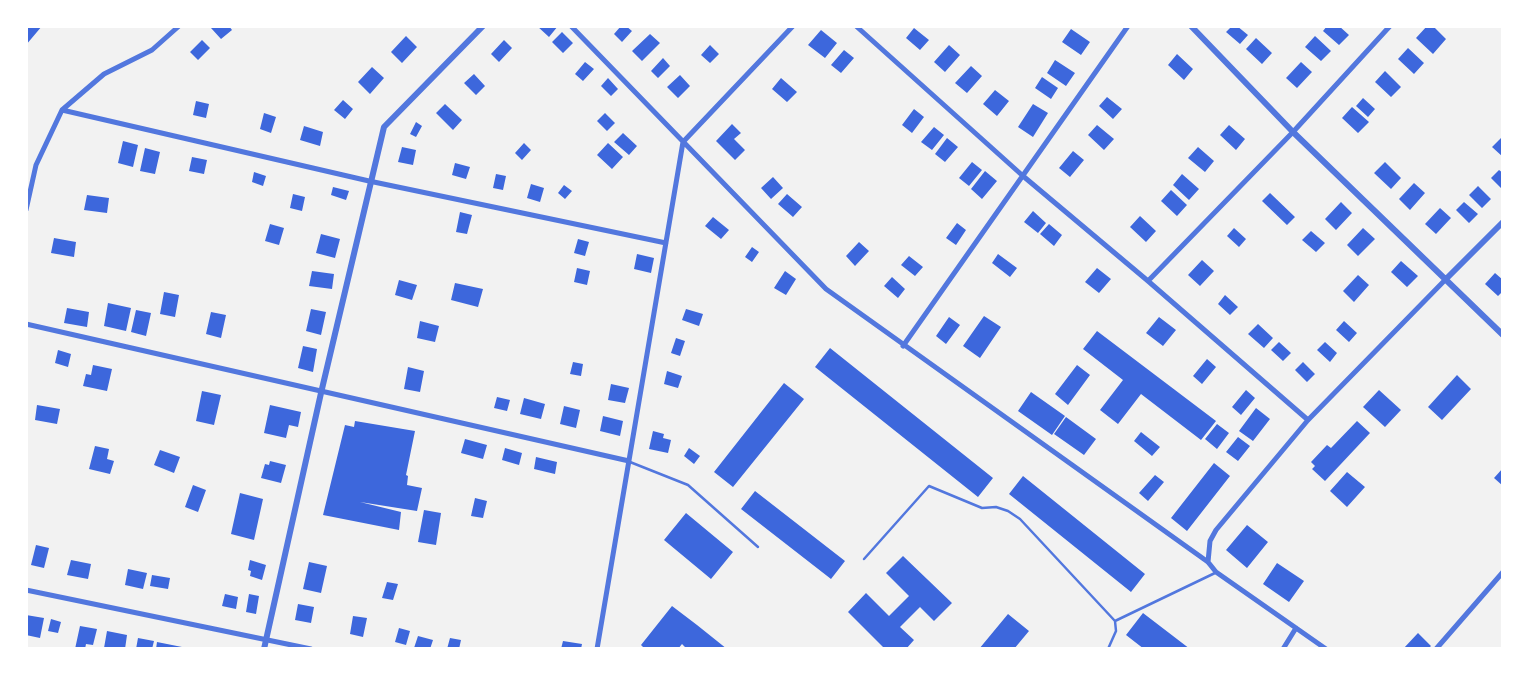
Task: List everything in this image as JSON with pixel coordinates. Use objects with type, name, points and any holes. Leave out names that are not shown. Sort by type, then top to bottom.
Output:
[{"type":"street","points":[[26,210],[36,165],[62,110],[104,74],[152,50],[179,26]]},
{"type":"street","points":[[264,649],[320,392],[384,127],[483,26]]},
{"type":"street","points":[[571,26],[826,289],[903,346],[1208,562],[1216,572],[1326,649]]},
{"type":"street","points":[[597,649],[684,142],[793,26]]},
{"type":"street","points":[[856,26],[1022,176],[1148,280],[1308,420]]},
{"type":"street","points":[[903,346],[1128,26]]},
{"type":"street","points":[[1191,26],[1293,132],[1447,278],[1503,334]]},
{"type":"street","points":[[1148,280],[1293,132],[1390,26]]},
{"type":"street","points":[[62,110],[370,181],[666,244]]},
{"type":"street","points":[[1208,562],[1210,541],[1216,530],[1308,420],[1503,222]]},
{"type":"street","points":[[26,324],[629,461]]},
{"type":"street","points":[[1436,649],[1503,572]]},
{"type":"street","points":[[26,590],[311,649]]},
{"type":"street","points":[[1284,649],[1296,628]]},
{"type":"lane","points":[[629,461],[688,485],[758,548]]},
{"type":"lane","points":[[864,560],[929,486],[982,508],[996,507],[1008,511],[1020,519],[1115,621],[1116,631],[1108,649]]},
{"type":"lane","points":[[1115,621],[1216,572]]},
{"type":"building","points":[[26,26],[42,26],[26,45]]},
{"type":"building","points":[[213,26],[229,26],[232,30],[221,39],[211,28]]},
{"type":"building","points":[[537,26],[558,26],[549,37]]},
{"type":"building","points":[[621,26],[626,26],[632,31],[622,42],[614,34]]},
{"type":"building","points":[[1232,26],[1237,26],[1248,35],[1240,44],[1226,32]]},
{"type":"building","points":[[1327,26],[1339,26],[1349,35],[1339,45],[1323,31]]},
{"type":"building","points":[[1427,26],[1433,26],[1446,39],[1433,54],[1416,38]]},
{"type":"building","points":[[914,28],[929,40],[920,50],[906,38]]},
{"type":"building","points":[[1071,29],[1090,42],[1081,55],[1062,42]]},
{"type":"building","points":[[821,30],[837,43],[825,58],[808,45]]},
{"type":"building","points":[[562,32],[573,43],[563,53],[552,42]]},
{"type":"building","points":[[650,34],[660,43],[642,61],[632,51]]},
{"type":"building","points":[[406,36],[417,47],[402,63],[391,52]]},
{"type":"building","points":[[1315,36],[1331,51],[1321,61],[1305,47]]},
{"type":"building","points":[[1256,38],[1272,53],[1262,64],[1246,49]]},
{"type":"building","points":[[202,40],[210,48],[198,60],[190,52]]},
{"type":"building","points":[[504,40],[512,48],[499,62],[491,54]]},
{"type":"building","points":[[710,45],[719,54],[710,63],[701,55]]},
{"type":"building","points":[[949,45],[960,55],[945,72],[934,62]]},
{"type":"building","points":[[1408,48],[1424,63],[1414,74],[1398,59]]},
{"type":"building","points":[[844,50],[854,58],[841,73],[831,65]]},
{"type":"building","points":[[1177,54],[1193,69],[1184,80],[1168,65]]},
{"type":"building","points":[[663,58],[670,66],[658,78],[651,71]]},
{"type":"building","points":[[1055,60],[1075,73],[1066,86],[1047,73]]},
{"type":"building","points":[[585,62],[594,69],[583,81],[575,74]]},
{"type":"building","points":[[1301,62],[1312,72],[1297,88],[1286,78]]},
{"type":"building","points":[[971,66],[982,76],[967,93],[955,83]]},
{"type":"building","points":[[372,67],[384,78],[370,94],[358,82]]},
{"type":"building","points":[[1385,71],[1401,87],[1391,97],[1375,82]]},
{"type":"building","points":[[474,74],[485,86],[476,95],[464,83]]},
{"type":"building","points":[[680,75],[690,86],[678,98],[667,87]]},
{"type":"building","points":[[1042,77],[1058,88],[1051,99],[1035,88]]},
{"type":"building","points":[[608,78],[618,89],[611,96],[601,86]]},
{"type":"building","points":[[781,78],[797,92],[787,102],[772,89]]},
{"type":"building","points":[[995,90],[1009,101],[997,116],[983,104]]},
{"type":"building","points":[[1107,97],[1122,109],[1113,119],[1099,106]]},
{"type":"building","points":[[1363,98],[1375,109],[1368,117],[1356,106]]},
{"type":"building","points":[[343,100],[353,109],[345,119],[334,110]]},
{"type":"building","points":[[196,101],[209,104],[206,118],[193,115]]},
{"type":"building","points":[[445,104],[462,120],[453,130],[436,113]]},
{"type":"building","points":[[1033,104],[1048,113],[1033,137],[1018,127]]},
{"type":"building","points":[[1352,107],[1369,122],[1358,133],[1342,118]]},
{"type":"building","points":[[914,109],[924,117],[912,133],[902,125]]},
{"type":"building","points":[[264,113],[276,117],[271,133],[260,129]]},
{"type":"building","points":[[605,113],[615,123],[607,131],[597,121]]},
{"type":"building","points":[[416,122],[422,126],[416,137],[410,134]]},
{"type":"building","points":[[732,124],[741,133],[734,139],[745,150],[735,160],[716,141]]},
{"type":"building","points":[[1097,125],[1114,139],[1104,150],[1088,135]]},
{"type":"building","points":[[1229,125],[1245,139],[1236,150],[1220,135]]},
{"type":"building","points":[[304,126],[323,132],[320,146],[300,140]]},
{"type":"building","points":[[934,127],[944,135],[932,150],[921,142]]},
{"type":"building","points":[[623,133],[637,146],[629,155],[614,142]]},
{"type":"building","points":[[947,138],[958,147],[945,162],[935,154]]},
{"type":"building","points":[[1501,138],[1503,140],[1503,157],[1492,147]]},
{"type":"building","points":[[123,141],[138,145],[133,167],[118,163]]},
{"type":"building","points":[[524,143],[531,150],[522,160],[515,153]]},
{"type":"building","points":[[608,143],[623,157],[612,169],[597,155]]},
{"type":"building","points":[[402,147],[416,150],[413,165],[398,162]]},
{"type":"building","points":[[1198,147],[1214,161],[1205,172],[1188,158]]},
{"type":"building","points":[[145,148],[160,152],[155,174],[140,171]]},
{"type":"building","points":[[1073,151],[1084,160],[1070,177],[1059,168]]},
{"type":"building","points":[[192,157],[207,160],[204,174],[189,171]]},
{"type":"building","points":[[972,162],[982,170],[969,186],[959,178]]},
{"type":"building","points":[[1385,162],[1401,178],[1391,189],[1374,173]]},
{"type":"building","points":[[455,163],[470,167],[466,179],[452,175]]},
{"type":"building","points":[[1499,170],[1503,173],[1503,190],[1491,178]]},
{"type":"building","points":[[985,171],[997,181],[982,199],[971,189]]},
{"type":"building","points":[[254,172],[266,176],[263,186],[252,182]]},
{"type":"building","points":[[496,174],[506,176],[503,190],[493,188]]},
{"type":"building","points":[[1182,174],[1199,189],[1189,200],[1173,185]]},
{"type":"building","points":[[773,177],[783,188],[771,199],[761,188]]},
{"type":"building","points":[[1414,183],[1425,193],[1410,210],[1399,199]]},
{"type":"building","points":[[531,184],[544,188],[540,202],[527,198]]},
{"type":"building","points":[[564,185],[572,191],[565,199],[558,193]]},
{"type":"building","points":[[1478,186],[1491,199],[1482,208],[1469,195]]},
{"type":"building","points":[[333,187],[349,191],[346,200],[331,195]]},
{"type":"building","points":[[1171,190],[1187,205],[1177,216],[1161,201]]},
{"type":"building","points":[[1270,193],[1295,217],[1287,225],[1262,201]]},
{"type":"building","points":[[293,194],[305,197],[302,211],[290,208]]},
{"type":"building","points":[[787,194],[802,207],[793,217],[778,204]]},
{"type":"building","points":[[87,195],[109,198],[107,213],[84,210]]},
{"type":"building","points":[[1341,202],[1352,213],[1336,230],[1325,219]]},
{"type":"building","points":[[1464,202],[1478,214],[1469,223],[1456,210]]},
{"type":"building","points":[[1440,208],[1451,218],[1436,234],[1425,224]]},
{"type":"building","points":[[1033,211],[1046,223],[1038,233],[1024,222]]},
{"type":"building","points":[[460,212],[472,215],[467,234],[456,232]]},
{"type":"building","points":[[1140,216],[1156,231],[1146,242],[1130,227]]},
{"type":"building","points":[[713,217],[729,230],[721,239],[705,226]]},
{"type":"building","points":[[957,223],[966,230],[956,245],[946,238]]},
{"type":"building","points":[[270,224],[284,228],[279,245],[265,241]]},
{"type":"building","points":[[1049,224],[1062,235],[1054,246],[1040,234]]},
{"type":"building","points":[[1234,228],[1246,239],[1239,247],[1227,236]]},
{"type":"building","points":[[1363,228],[1375,239],[1358,256],[1347,245]]},
{"type":"building","points":[[1311,231],[1325,243],[1316,252],[1302,240]]},
{"type":"building","points":[[321,234],[340,239],[335,258],[316,253]]},
{"type":"building","points":[[54,238],[76,242],[74,257],[51,253]]},
{"type":"building","points":[[578,239],[589,242],[585,256],[574,253]]},
{"type":"building","points":[[859,242],[869,251],[855,266],[846,256]]},
{"type":"building","points":[[752,247],[759,252],[752,262],[745,257]]},
{"type":"building","points":[[637,254],[654,258],[651,273],[634,269]]},
{"type":"building","points":[[998,254],[1017,268],[1010,277],[992,263]]},
{"type":"building","points":[[909,256],[923,267],[915,276],[901,265]]},
{"type":"building","points":[[1202,260],[1214,271],[1200,286],[1188,275]]},
{"type":"building","points":[[1401,261],[1418,276],[1407,287],[1391,272]]},
{"type":"building","points":[[577,268],[590,271],[587,285],[574,282]]},
{"type":"building","points":[[1097,268],[1111,279],[1099,293],[1085,282]]},
{"type":"building","points":[[312,271],[334,274],[332,289],[309,286]]},
{"type":"building","points":[[785,271],[796,279],[786,295],[774,288]]},
{"type":"building","points":[[1495,273],[1503,280],[1503,291],[1498,296],[1485,284]]},
{"type":"building","points":[[1358,275],[1369,285],[1354,302],[1343,291]]},
{"type":"building","points":[[892,277],[905,289],[898,298],[884,286]]},
{"type":"building","points":[[399,280],[417,285],[412,300],[395,295]]},
{"type":"building","points":[[455,283],[483,289],[478,307],[451,300]]},
{"type":"building","points":[[164,292],[179,295],[175,317],[160,314]]},
{"type":"building","points":[[1225,295],[1238,307],[1230,315],[1218,304]]},
{"type":"building","points":[[108,303],[131,308],[126,331],[104,326]]},
{"type":"building","points":[[67,308],[89,312],[87,327],[64,323]]},
{"type":"building","points":[[311,309],[326,312],[321,335],[306,331]]},
{"type":"building","points":[[686,309],[703,314],[699,326],[682,320]]},
{"type":"building","points":[[136,310],[151,313],[146,336],[131,332]]},
{"type":"building","points":[[211,312],[226,315],[221,338],[206,334]]},
{"type":"building","points":[[984,316],[1001,327],[980,358],[963,346]]},
{"type":"building","points":[[949,317],[960,325],[946,344],[936,336]]},
{"type":"building","points":[[1159,317],[1176,330],[1163,346],[1146,333]]},
{"type":"building","points":[[420,321],[439,326],[435,342],[417,338]]},
{"type":"building","points":[[1344,321],[1357,333],[1349,342],[1336,330]]},
{"type":"building","points":[[1258,324],[1273,338],[1264,348],[1248,334]]},
{"type":"building","points":[[1097,331],[1216,421],[1201,440],[1141,394],[1118,424],[1100,410],[1123,380],[1083,349]]},
{"type":"building","points":[[676,338],[685,341],[680,356],[671,353]]},
{"type":"building","points":[[1279,342],[1291,353],[1283,361],[1271,350]]},
{"type":"building","points":[[1325,342],[1337,353],[1330,362],[1317,350]]},
{"type":"building","points":[[303,346],[317,349],[313,372],[298,368]]},
{"type":"building","points":[[830,348],[993,478],[978,497],[815,367]]},
{"type":"building","points":[[58,350],[71,354],[68,367],[55,363]]},
{"type":"building","points":[[1207,359],[1216,367],[1202,384],[1193,376]]},
{"type":"building","points":[[573,362],[583,364],[581,376],[570,374]]},
{"type":"building","points":[[1303,362],[1315,374],[1307,382],[1295,370]]},
{"type":"building","points":[[93,365],[112,369],[107,391],[83,386],[86,374],[91,375]]},
{"type":"building","points":[[1077,365],[1090,375],[1068,405],[1055,394]]},
{"type":"building","points":[[408,367],[424,371],[420,392],[404,389]]},
{"type":"building","points":[[667,371],[682,376],[678,388],[664,384]]},
{"type":"building","points":[[1457,375],[1471,389],[1442,420],[1428,407]]},
{"type":"building","points":[[784,383],[804,399],[733,487],[714,472]]},
{"type":"building","points":[[611,384],[629,388],[625,403],[608,400]]},
{"type":"building","points":[[1246,390],[1255,398],[1241,415],[1232,407]]},
{"type":"building","points":[[1379,390],[1401,410],[1385,427],[1363,407]]},
{"type":"building","points":[[202,391],[221,395],[214,425],[196,421]]},
{"type":"building","points":[[1031,392],[1065,416],[1052,435],[1018,411]]},
{"type":"building","points":[[497,397],[510,400],[507,411],[494,408]]},
{"type":"building","points":[[524,398],[545,404],[541,419],[520,414]]},
{"type":"building","points":[[37,405],[60,409],[57,424],[35,420]]},
{"type":"building","points":[[270,405],[301,412],[298,427],[289,425],[286,438],[264,433]]},
{"type":"building","points":[[564,406],[580,410],[576,428],[560,424]]},
{"type":"building","points":[[1256,408],[1270,419],[1253,441],[1239,431]]},
{"type":"building","points":[[603,416],[623,421],[620,436],[600,431]]},
{"type":"building","points":[[1066,417],[1096,439],[1084,455],[1054,434]]},
{"type":"building","points":[[355,421],[415,431],[406,475],[408,476],[407,485],[422,488],[417,511],[360,502],[401,512],[399,530],[323,515],[345,425],[354,427]]},
{"type":"building","points":[[1357,421],[1370,433],[1325,481],[1312,469],[1315,466],[1311,462],[1327,445],[1331,448]]},
{"type":"building","points":[[1217,424],[1229,433],[1217,449],[1205,439]]},
{"type":"building","points":[[653,431],[664,434],[663,438],[671,440],[668,453],[649,449]]},
{"type":"building","points":[[1141,432],[1160,447],[1152,456],[1134,441]]},
{"type":"building","points":[[1238,437],[1250,446],[1238,461],[1226,452]]},
{"type":"building","points":[[465,439],[487,445],[483,459],[461,453]]},
{"type":"building","points":[[95,446],[109,449],[107,459],[114,461],[110,474],[89,469]]},
{"type":"building","points":[[505,448],[522,453],[519,465],[502,460]]},
{"type":"building","points":[[689,448],[700,456],[694,464],[684,456]]},
{"type":"building","points":[[160,450],[180,457],[174,473],[154,465]]},
{"type":"building","points":[[536,457],[557,462],[555,474],[534,469]]},
{"type":"building","points":[[270,461],[286,465],[281,483],[261,478],[265,464],[269,465]]},
{"type":"building","points":[[1214,463],[1230,476],[1187,531],[1171,518]]},
{"type":"building","points":[[1503,468],[1503,486],[1494,478]]},
{"type":"building","points":[[1347,472],[1365,487],[1347,507],[1330,491]]},
{"type":"building","points":[[1155,475],[1164,482],[1148,501],[1139,493]]},
{"type":"building","points":[[1023,476],[1145,574],[1131,592],[1009,494]]},
{"type":"building","points":[[193,485],[206,490],[198,512],[185,507]]},
{"type":"building","points":[[755,491],[845,561],[831,579],[741,509]]},
{"type":"building","points":[[240,493],[263,499],[254,540],[231,534]]},
{"type":"building","points":[[475,498],[487,501],[483,518],[471,516]]},
{"type":"building","points":[[424,510],[441,513],[436,545],[418,542]]},
{"type":"building","points":[[686,513],[733,552],[711,579],[664,540]]},
{"type":"building","points":[[1247,525],[1268,542],[1247,568],[1226,550]]},
{"type":"building","points":[[36,545],[49,548],[44,568],[31,565]]},
{"type":"building","points":[[903,556],[952,603],[934,621],[920,607],[900,627],[914,640],[906,649],[885,649],[848,612],[866,593],[889,616],[909,596],[886,573]]},
{"type":"building","points":[[71,560],[91,564],[88,579],[67,575]]},
{"type":"building","points":[[250,560],[266,565],[262,580],[250,576],[251,571],[248,570]]},
{"type":"building","points":[[309,562],[327,566],[321,593],[303,589]]},
{"type":"building","points":[[1277,563],[1304,581],[1289,602],[1263,584]]},
{"type":"building","points":[[128,569],[147,573],[143,589],[125,585]]},
{"type":"building","points":[[152,575],[170,578],[168,589],[150,586]]},
{"type":"building","points":[[387,582],[398,584],[393,600],[382,598]]},
{"type":"building","points":[[225,594],[238,597],[236,609],[222,606]]},
{"type":"building","points":[[249,594],[259,596],[256,614],[246,612]]},
{"type":"building","points":[[298,604],[314,607],[311,623],[295,620]]},
{"type":"building","points":[[672,606],[727,649],[687,649],[682,644],[678,649],[645,649],[641,645]]},
{"type":"building","points":[[1143,613],[1190,649],[1144,649],[1126,635]]},
{"type":"building","points":[[1008,614],[1029,631],[1014,649],[979,649]]},
{"type":"building","points":[[26,615],[44,618],[40,638],[26,635]]},
{"type":"building","points":[[353,616],[367,618],[363,637],[350,634]]},
{"type":"building","points":[[51,619],[61,622],[58,633],[48,631]]},
{"type":"building","points":[[80,626],[97,629],[93,645],[86,644],[85,649],[75,649]]},
{"type":"building","points":[[399,628],[410,631],[406,645],[395,642]]},
{"type":"building","points":[[107,631],[127,635],[125,649],[104,648]]},
{"type":"building","points":[[1418,633],[1431,646],[1428,649],[1403,649]]},
{"type":"building","points":[[418,636],[433,640],[430,649],[414,648]]},
{"type":"building","points":[[138,638],[154,641],[152,649],[136,649]]},
{"type":"building","points":[[450,638],[461,640],[459,649],[447,649]]},
{"type":"building","points":[[563,641],[582,644],[581,649],[561,649]]},
{"type":"building","points":[[157,642],[187,648],[156,649]]}]
